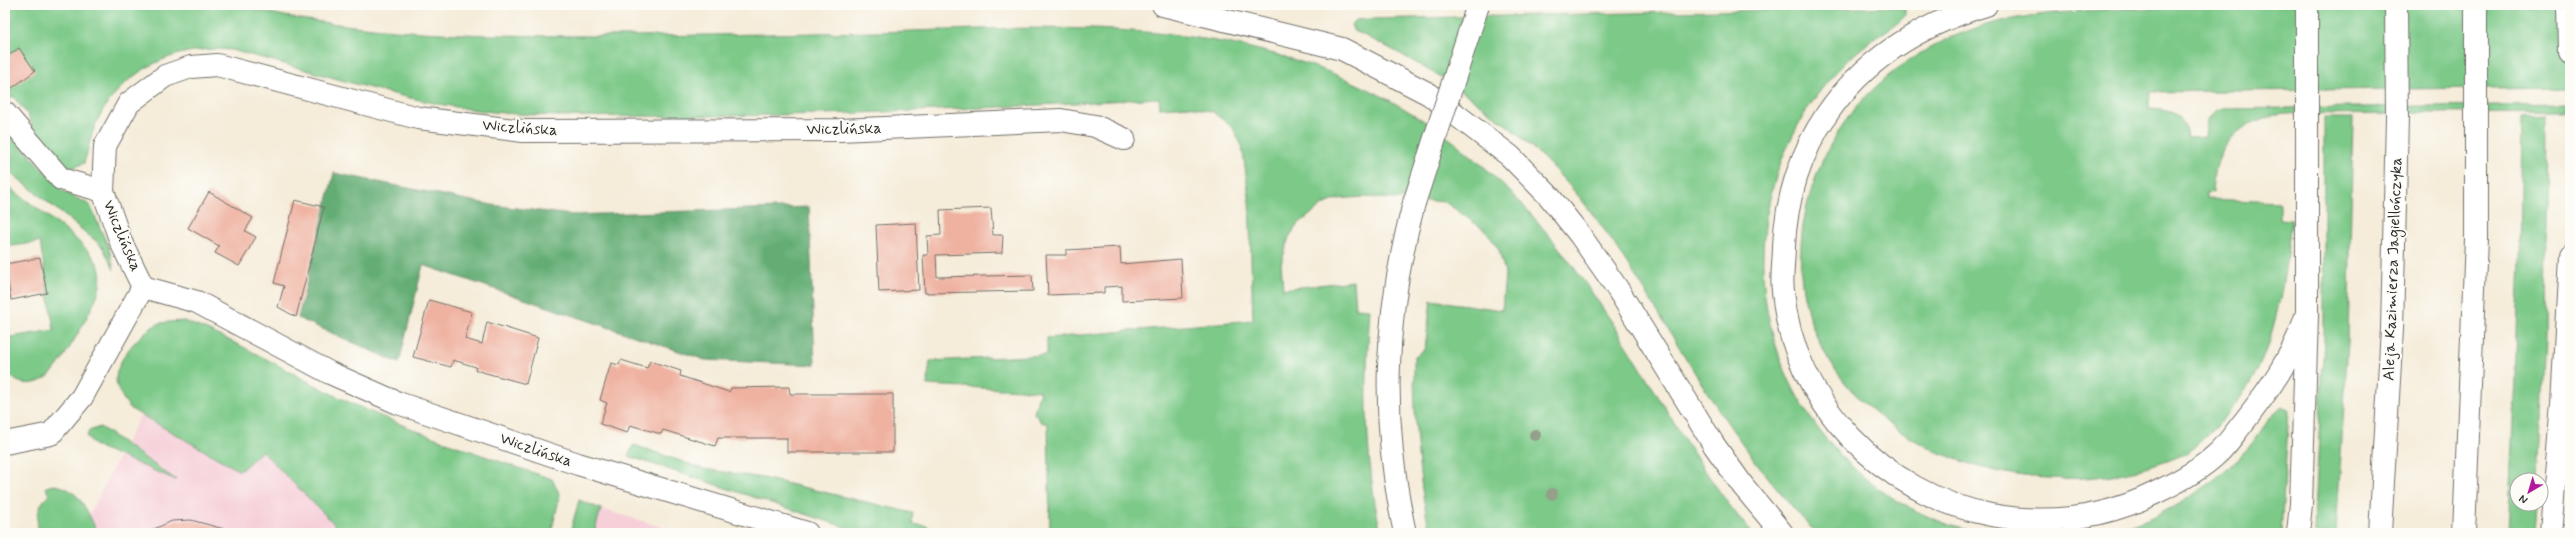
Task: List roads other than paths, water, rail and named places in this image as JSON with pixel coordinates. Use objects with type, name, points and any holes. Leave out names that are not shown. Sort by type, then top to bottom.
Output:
[{"type":"main road","points":[[1163,5],[1342,49],[1429,94],[1510,156],[1549,196],[1580,235],[1617,288],[1714,445],[1743,486],[1782,533]]},
{"type":"main road","points":[[1405,533],[1394,482],[1388,385],[1390,332],[1400,257],[1414,203],[1478,5]]},
{"type":"main road","points":[[1986,5],[1958,14],[1917,32],[1879,58],[1850,85],[1826,115],[1798,168],[1785,214],[1782,291],[1791,334],[1808,375],[1839,426],[1873,460],[1920,491],[1968,510],[2021,520],[2075,519],[2130,506],[2176,483],[2217,454],[2266,395],[2300,336],[2307,313]]},
{"type":"main road","points":[[2298,533],[2301,504],[2307,313],[2307,5]]},
{"type":"main road","name":"Aleja Kazimierza Jagiellończyka","points":[[2380,533],[2392,329],[2397,117],[2396,5]]},
{"type":"main road","points":[[2464,533],[2473,346],[2478,116],[2476,5]]},
{"type":"main road","points":[[2569,5],[2570,51]]},
{"type":"main road","name":"Wiczlińska","points":[[807,533],[578,464],[398,403],[330,373],[197,302],[143,287],[121,242],[103,191],[105,146],[129,103],[165,76],[191,67],[217,65],[418,118],[523,131],[840,130],[1061,120],[1095,126],[1124,139]]},
{"type":"main road","points":[[5,113],[61,179],[103,191]]},
{"type":"main road","points":[[2551,533],[2562,405],[2570,256]]},
{"type":"main road","name":"Wiczlińska","points":[[5,443],[51,434],[82,397],[143,287]]}]
